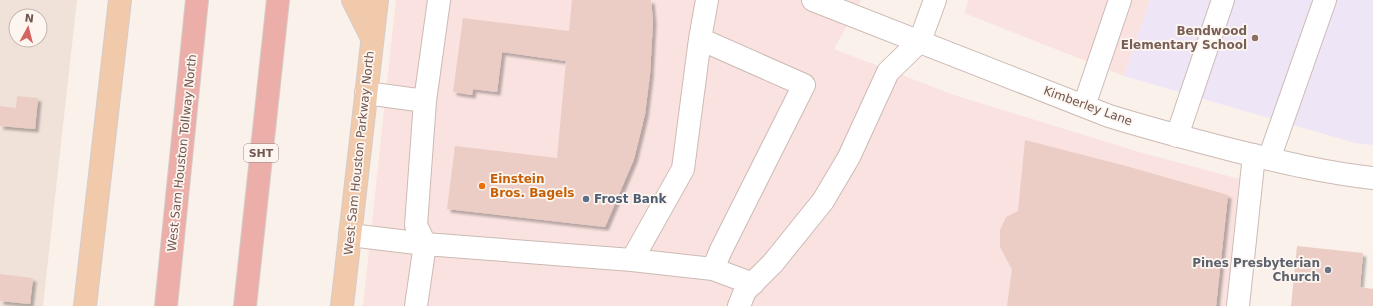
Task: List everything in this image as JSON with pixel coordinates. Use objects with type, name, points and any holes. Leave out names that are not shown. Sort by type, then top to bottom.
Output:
[{"type":"highway","name":"West Sam Houston Tollway North","points":[[166,306],[197,0]]},
{"type":"highway","name":"SHT","points":[[245,306],[278,0]]},
{"type":"main road","points":[[85,306],[120,0]]},
{"type":"main road","points":[[352,0],[372,38]]},
{"type":"main road","name":"West Sam Houston Parkway North","points":[[342,306],[377,0]]},
{"type":"street","points":[[416,306],[425,244],[416,225],[425,101],[439,0]]},
{"type":"street","points":[[632,260],[683,169],[700,39],[707,0]]},
{"type":"street","name":"Kimberley Lane","points":[[813,0],[1109,116],[1177,136],[1262,157],[1342,175],[1373,178]]},
{"type":"street","points":[[739,306],[745,291],[773,263],[823,201],[849,157],[888,72],[920,41],[935,0]]},
{"type":"street","points":[[1084,106],[1120,0]]},
{"type":"street","points":[[1177,136],[1223,0]]},
{"type":"street","points":[[1238,306],[1262,157],[1325,0]]},
{"type":"street","points":[[700,39],[804,85],[721,250],[713,269]]},
{"type":"street","points":[[366,93],[425,101]]},
{"type":"street","points":[[350,235],[425,244],[632,260],[713,269],[753,284]]},
{"type":"shaded area","points":[[0,0],[77,0],[43,306],[0,306]]},
{"type":"shaded area","points":[[396,0],[861,0],[834,49],[954,95],[1139,152],[1239,179],[1226,306],[363,306]]},
{"type":"shaded area","points":[[969,0],[1150,0],[1124,76],[964,13]]},
{"type":"shaded area","name":"Bendwood Elementary School","points":[[1150,0],[1373,0],[1373,145],[1355,143],[1124,76]]},
{"type":"building","points":[[572,0],[651,0],[653,21],[650,74],[645,114],[634,159],[605,227],[447,209],[455,146],[557,158],[566,61],[502,52],[497,92],[473,89],[472,95],[453,92],[463,18],[569,31]]},
{"type":"building","points":[[17,96],[38,98],[35,129],[0,126],[0,106],[16,108]]},
{"type":"building","points":[[1025,140],[1126,166],[1228,195],[1216,306],[1007,306],[1012,269],[1000,247],[1000,230],[1006,217],[1018,211]]},
{"type":"building","name":"Pines Presbyterian Church","points":[[1297,246],[1363,253],[1360,287],[1373,289],[1373,306],[1291,306]]},
{"type":"building","points":[[0,274],[33,278],[30,304],[0,301]]},
{"type":"place","name":"Bendwood Elementary School","points":[[1255,38]]},
{"type":"place","name":"Einstein Bros. Bagels","points":[[482,186]]},
{"type":"place","name":"Frost Bank","points":[[586,199]]},
{"type":"place","name":"Pines Presbyterian Church","points":[[1328,270]]}]
